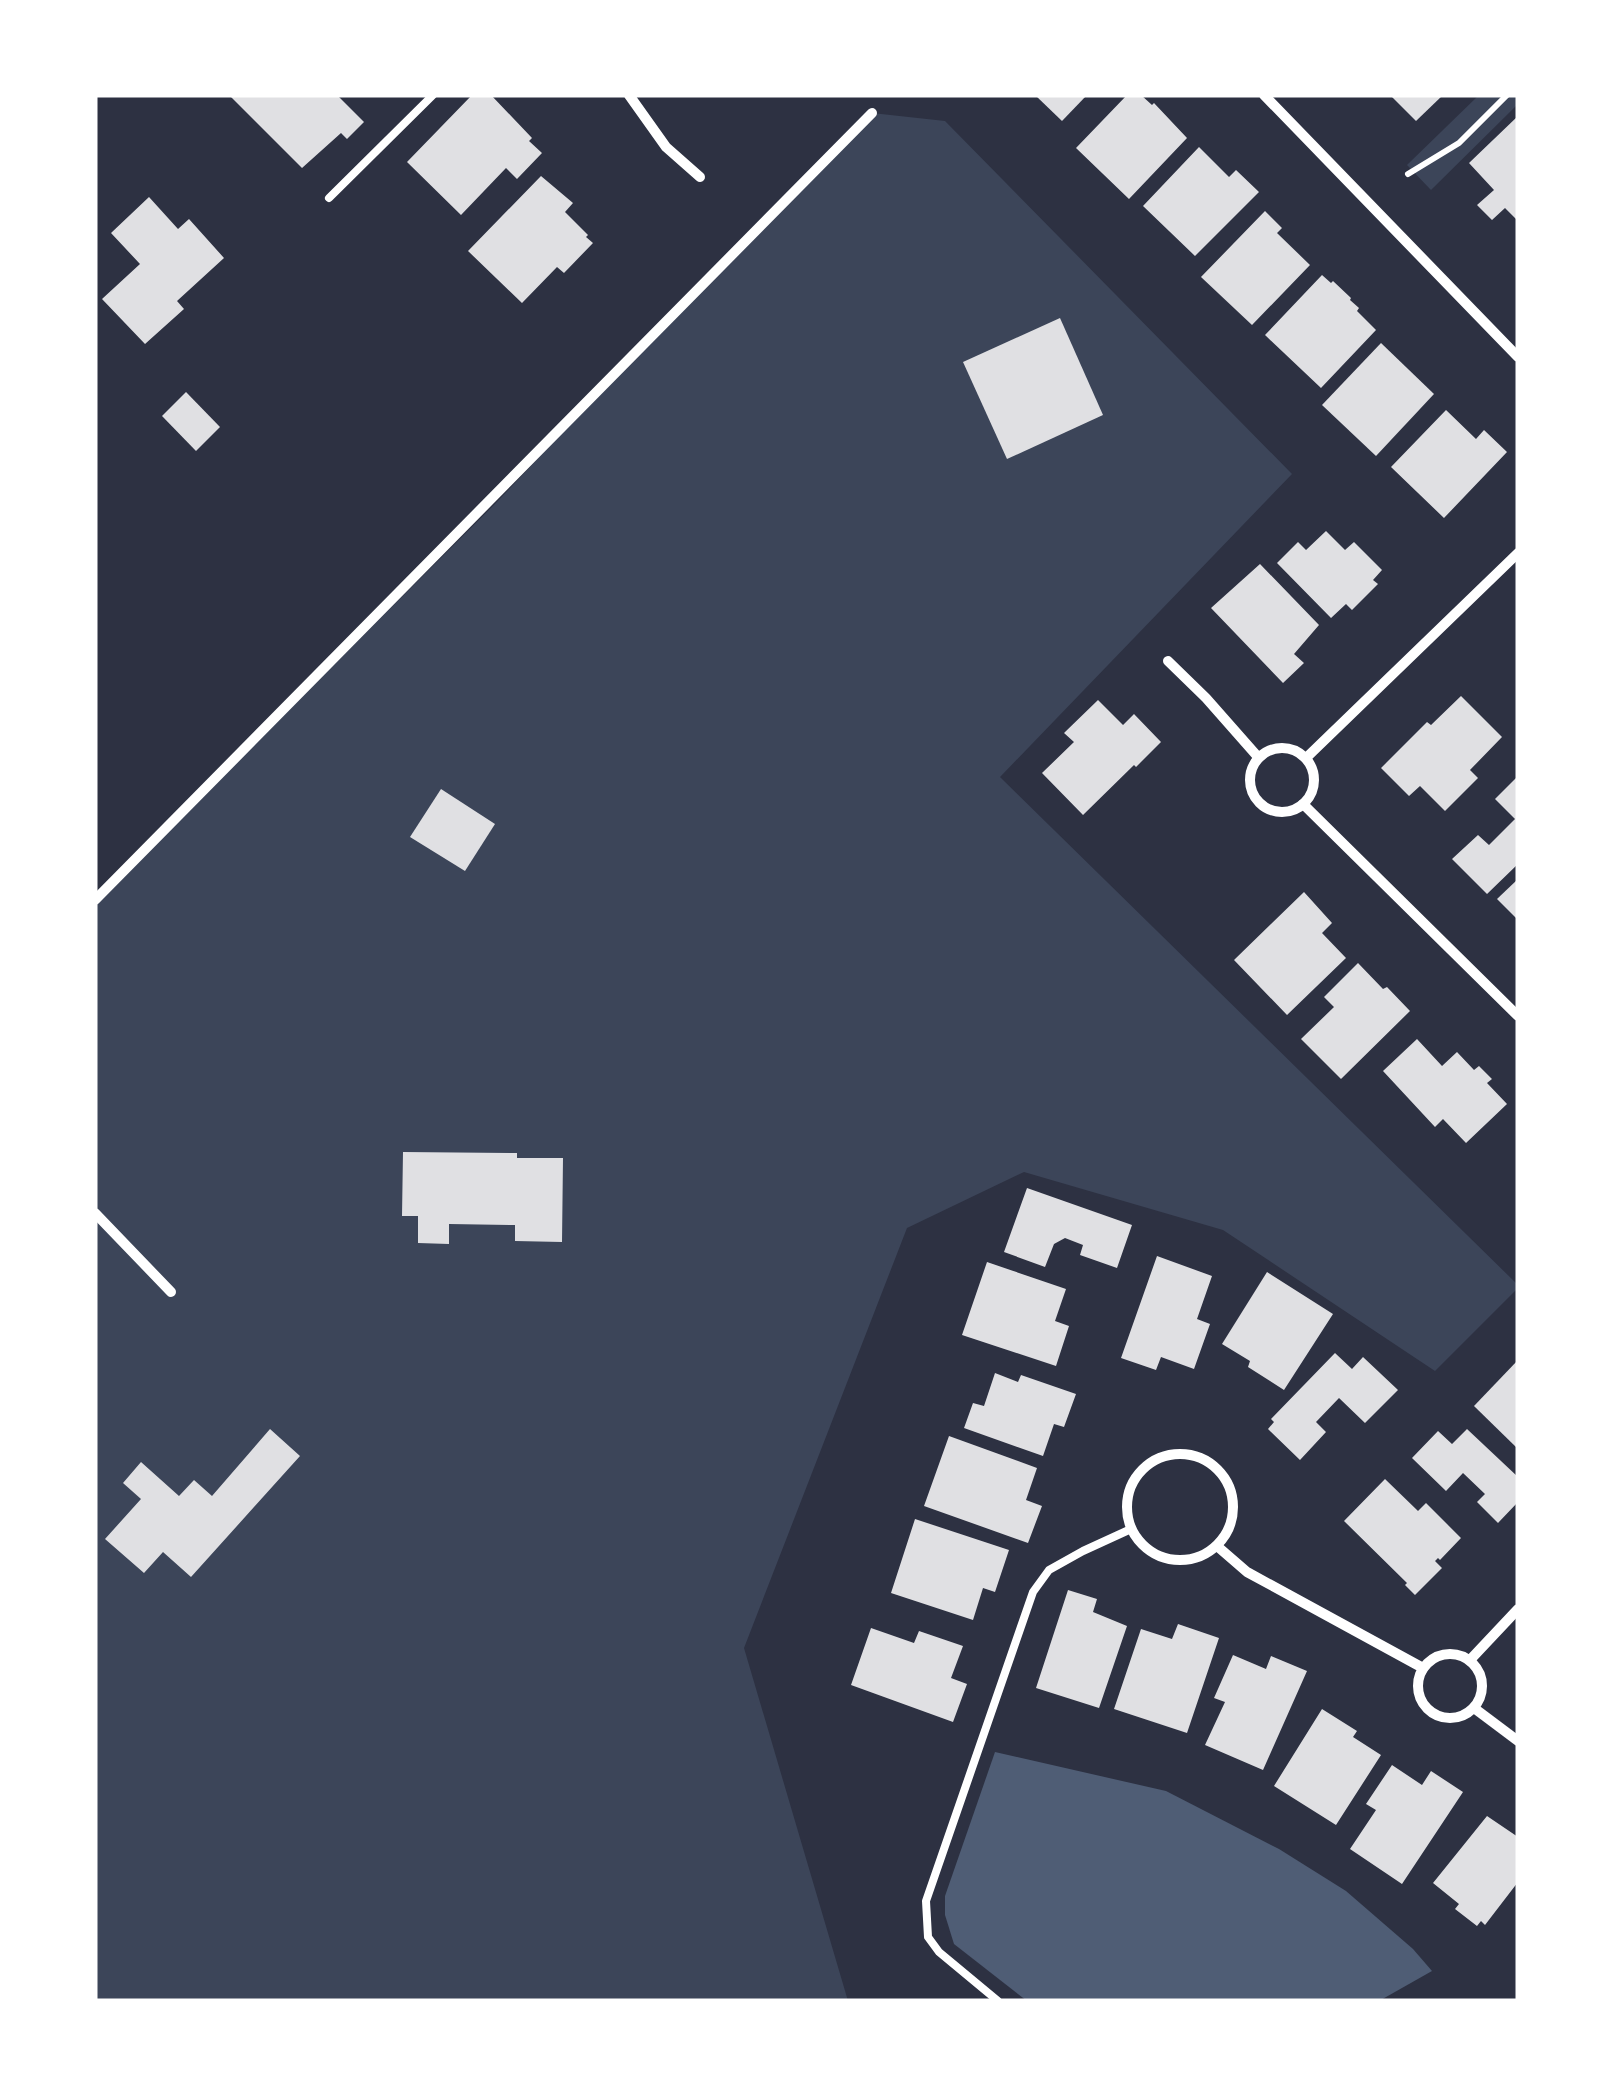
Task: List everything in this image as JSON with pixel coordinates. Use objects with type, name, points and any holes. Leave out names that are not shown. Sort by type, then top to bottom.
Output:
[{"type":"street","points":[[629,95],[666,146],[700,177]]},
{"type":"street","points":[[1264,95],[1518,358]]},
{"type":"street","points":[[95,900],[872,113]]},
{"type":"street","points":[[1306,758],[1518,553]]},
{"type":"street","points":[[1168,661],[1258,757]]},
{"type":"street","points":[[1276,748],[1287,748],[1306,758],[1314,784],[1303,804],[1281,812],[1260,804],[1249,778],[1258,757],[1276,748]]},
{"type":"street","points":[[1303,804],[1518,1016]]},
{"type":"street","points":[[95,1213],[171,1292]]},
{"type":"street","points":[[1178,1453],[1196,1456],[1212,1464],[1225,1478],[1232,1495],[1233,1514],[1228,1531],[1217,1546],[1202,1556],[1170,1560],[1141,1544],[1131,1530],[1126,1514],[1133,1480],[1159,1457],[1178,1453]]},
{"type":"street","points":[[1217,1546],[1247,1572],[1423,1668]]},
{"type":"street","points":[[1470,1660],[1518,1608]]},
{"type":"street","points":[[1450,1653],[1470,1660],[1482,1678],[1480,1699],[1474,1708],[1455,1718],[1435,1714],[1421,1699],[1418,1688],[1423,1668],[1440,1655],[1450,1653]]},
{"type":"street","points":[[1474,1708],[1518,1741]]},
{"type":"lane","points":[[329,198],[433,95]]},
{"type":"lane","points":[[998,2001],[928,1937],[926,1901],[1033,1592],[1049,1570],[1083,1550],[1131,1530]]},
{"type":"path","points":[[1408,174],[1460,143],[1507,95]]},
{"type":"shaded area","points":[[1479,95],[1518,95],[1518,104],[1431,190],[1407,165]]},
{"type":"shaded area","points":[[872,113],[945,121],[1292,474],[1000,777],[1518,1288],[1435,1371],[1223,1230],[1024,1172],[907,1228],[744,1648],[848,2001],[95,2001],[95,903],[494,505]]},
{"type":"shaded area","points":[[995,1752],[1166,1791],[1279,1849],[1346,1891],[1413,1949],[1432,1971],[1379,2001],[1027,2001],[954,1944],[945,1915],[945,1896]]},
{"type":"building","points":[[229,95],[337,95],[364,122],[347,139],[341,133],[302,168]]},
{"type":"building","points":[[472,95],[491,95],[542,153],[517,179],[506,168],[461,215],[407,162]]},
{"type":"building","points":[[1035,95],[1087,95],[1062,121]]},
{"type":"building","points":[[1127,95],[1141,95],[1154,103],[1187,138],[1129,199],[1076,148]]},
{"type":"building","points":[[1390,95],[1443,95],[1416,121]]},
{"type":"building","points":[[1518,116],[1518,221],[1505,208],[1492,220],[1477,205],[1494,190],[1469,163]]},
{"type":"building","points":[[1199,147],[1229,177],[1236,170],[1259,192],[1195,256],[1143,206]]},
{"type":"building","points":[[541,176],[573,203],[565,212],[593,243],[564,273],[557,267],[522,303],[468,251]]},
{"type":"building","points":[[149,197],[178,229],[189,219],[224,258],[177,301],[184,309],[145,344],[102,299],[140,264],[111,233]]},
{"type":"building","points":[[1265,211],[1282,228],[1277,233],[1310,265],[1252,325],[1201,277]]},
{"type":"building","points":[[1322,275],[1351,298],[1359,308],[1357,311],[1376,330],[1321,388],[1265,335]]},
{"type":"building","points":[[1060,318],[1103,415],[1007,459],[963,362]]},
{"type":"building","points":[[1381,343],[1434,394],[1376,456],[1322,405]]},
{"type":"building","points":[[186,392],[220,427],[196,451],[162,416]]},
{"type":"building","points":[[1446,410],[1476,439],[1484,430],[1507,452],[1444,518],[1391,467]]},
{"type":"building","points":[[1326,531],[1345,550],[1354,542],[1382,570],[1373,580],[1378,584],[1352,610],[1346,604],[1331,618],[1277,563],[1298,542],[1306,550]]},
{"type":"building","points":[[1260,564],[1319,625],[1294,654],[1304,663],[1283,683],[1211,608]]},
{"type":"building","points":[[1461,696],[1502,737],[1470,770],[1478,778],[1445,811],[1420,786],[1409,796],[1381,768],[1427,722],[1431,725]]},
{"type":"building","points":[[1098,700],[1123,725],[1134,714],[1161,742],[1083,815],[1042,773],[1074,742],[1064,733]]},
{"type":"building","points":[[1518,776],[1518,864],[1487,894],[1452,859],[1478,835],[1489,845],[1515,819],[1495,799]]},
{"type":"building","points":[[441,789],[495,824],[465,871],[410,837]]},
{"type":"building","points":[[1518,879],[1518,920],[1497,899]]},
{"type":"building","points":[[1304,892],[1332,923],[1322,933],[1346,958],[1287,1015],[1234,960]]},
{"type":"building","points":[[1358,963],[1410,1011],[1341,1079],[1301,1039],[1334,1007],[1324,997]]},
{"type":"building","points":[[1417,1039],[1442,1066],[1457,1052],[1474,1070],[1479,1066],[1492,1079],[1487,1083],[1507,1104],[1466,1143],[1443,1119],[1435,1127],[1383,1071]]},
{"type":"building","points":[[403,1152],[517,1153],[517,1158],[563,1158],[562,1242],[515,1241],[515,1225],[449,1224],[449,1244],[418,1243],[418,1216],[402,1216]]},
{"type":"building","points":[[1027,1188],[1132,1225],[1117,1268],[1080,1255],[1083,1245],[1065,1238],[1054,1244],[1045,1267],[1004,1252]]},
{"type":"building","points":[[1157,1256],[1212,1276],[1197,1319],[1210,1324],[1194,1369],[1161,1357],[1156,1370],[1121,1358]]},
{"type":"building","points":[[987,1262],[1066,1289],[1055,1321],[1069,1326],[1056,1366],[962,1335]]},
{"type":"building","points":[[1267,1272],[1333,1314],[1284,1390],[1248,1367],[1250,1361],[1222,1344]]},
{"type":"building","points":[[1335,1353],[1352,1369],[1363,1357],[1398,1390],[1365,1423],[1339,1398],[1316,1422],[1326,1432],[1300,1460],[1268,1429],[1274,1422],[1271,1419]]},
{"type":"building","points":[[1518,1360],[1518,1449],[1474,1406]]},
{"type":"building","points":[[995,1373],[1018,1382],[1021,1375],[1076,1394],[1064,1427],[1054,1424],[1043,1456],[964,1428],[973,1403],[984,1406]]},
{"type":"building","points":[[270,1429],[300,1456],[191,1577],[163,1552],[144,1573],[105,1539],[141,1499],[123,1483],[141,1462],[179,1496],[194,1480],[212,1496]]},
{"type":"building","points":[[1467,1429],[1518,1477],[1518,1502],[1498,1523],[1477,1502],[1485,1494],[1463,1473],[1446,1491],[1412,1458],[1438,1431],[1452,1444]]},
{"type":"building","points":[[949,1436],[1037,1468],[1026,1500],[1042,1506],[1028,1543],[924,1506]]},
{"type":"building","points":[[1385,1479],[1418,1511],[1426,1503],[1461,1538],[1435,1561],[1442,1568],[1415,1595],[1344,1521]]},
{"type":"building","points":[[915,1519],[1009,1550],[995,1592],[983,1588],[973,1620],[891,1593]]},
{"type":"building","points":[[1068,1590],[1097,1599],[1093,1612],[1127,1626],[1099,1708],[1036,1688]]},
{"type":"building","points":[[1178,1624],[1219,1638],[1187,1733],[1114,1709],[1141,1629],[1172,1639]]},
{"type":"building","points":[[871,1628],[914,1643],[919,1631],[963,1646],[951,1678],[967,1684],[953,1722],[851,1685]]},
{"type":"building","points":[[1233,1655],[1266,1669],[1271,1656],[1307,1671],[1263,1770],[1205,1745],[1225,1702],[1214,1698]]},
{"type":"building","points":[[1322,1709],[1357,1731],[1353,1737],[1381,1755],[1336,1825],[1274,1786]]},
{"type":"building","points":[[1392,1765],[1422,1785],[1431,1771],[1463,1792],[1402,1884],[1350,1849],[1376,1810],[1366,1804]]},
{"type":"building","points":[[1487,1816],[1518,1837],[1518,1882],[1485,1925],[1481,1921],[1477,1926],[1455,1909],[1459,1904],[1433,1883]]}]
